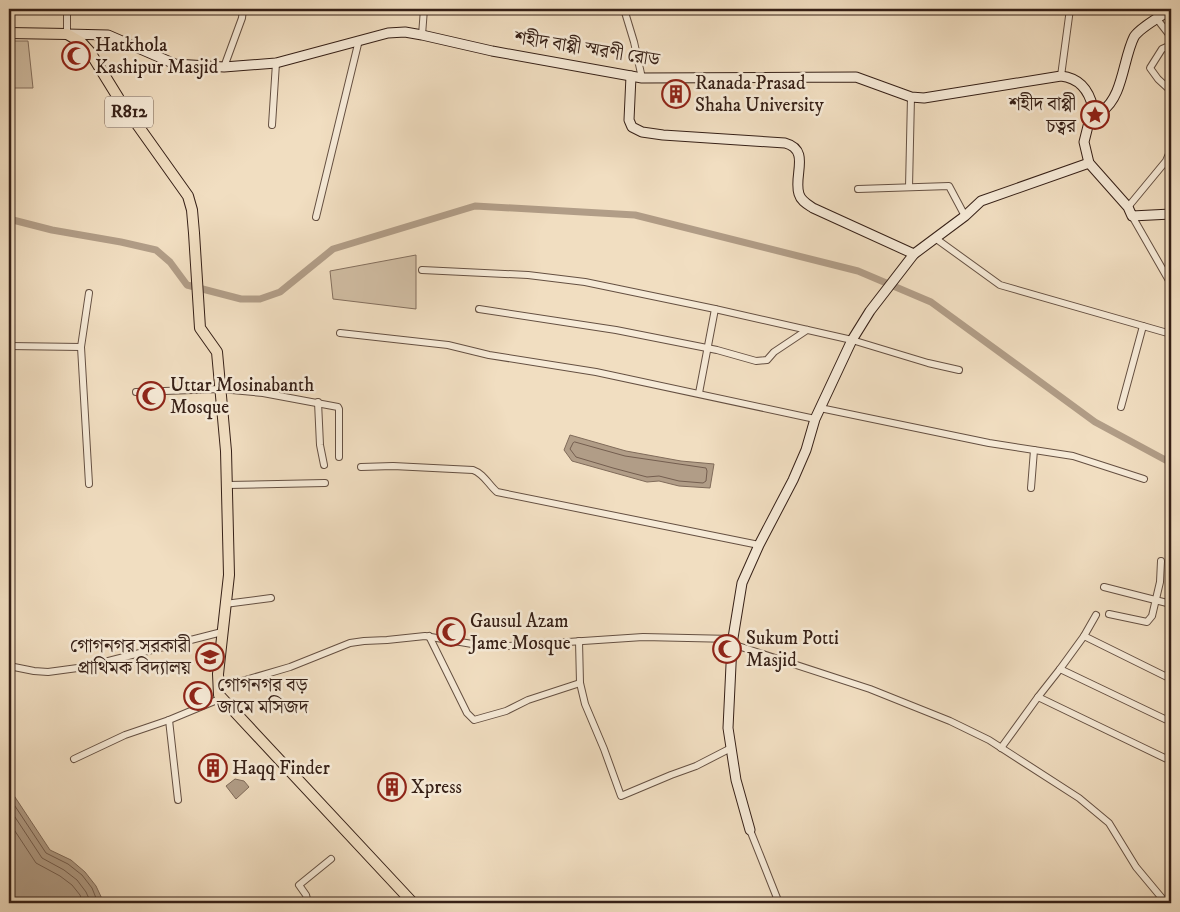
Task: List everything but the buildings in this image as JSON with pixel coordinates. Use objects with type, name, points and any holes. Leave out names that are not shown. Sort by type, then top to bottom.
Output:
[{"type":"main road","points":[[9,33],[67,34]]},
{"type":"main road","name":"R812","points":[[67,34],[81,42],[90,52],[119,99],[188,196],[192,210],[200,328],[217,352],[227,485],[229,575],[218,688],[222,698],[413,903]]},
{"type":"street","points":[[67,9],[67,34]]},
{"type":"street","points":[[224,68],[244,9]]},
{"type":"street","points":[[422,35],[424,9]]},
{"type":"street","points":[[624,9],[642,78]]},
{"type":"street","points":[[1066,9],[1070,10],[1061,76],[1078,80],[1098,109],[1103,116],[1101,121],[1096,123],[1088,117],[1088,112],[1098,109],[1109,106],[1117,92],[1135,35],[1171,9]]},
{"type":"street","points":[[1157,19],[1171,37]]},
{"type":"street","name":"শহীদ বাপ্পী স্মরণী রোড","points":[[67,34],[108,35],[175,64],[224,68],[276,62],[388,33],[405,32],[492,51],[642,78],[856,77],[911,97],[924,98],[1061,76]]},
{"type":"street","points":[[316,217],[359,40]]},
{"type":"street","points":[[1171,45],[1162,49],[1150,68],[1158,79],[1171,91],[1169,115],[1171,129]]},
{"type":"street","points":[[272,125],[276,62]]},
{"type":"street","points":[[631,76],[629,120],[632,127],[642,132],[663,135],[793,146],[798,150],[798,187],[803,201],[813,208],[914,254]]},
{"type":"street","points":[[909,187],[911,97]]},
{"type":"street","points":[[1091,121],[1084,142],[1089,163],[1128,207],[1171,284]]},
{"type":"street","points":[[1128,207],[1166,161],[1171,149]]},
{"type":"street","points":[[779,903],[750,830],[736,780],[728,728],[732,641],[742,583],[759,545],[793,480],[806,450],[815,419],[852,340],[870,311],[914,254],[965,216],[980,201],[1089,163]]},
{"type":"street","points":[[858,189],[949,186],[965,216]]},
{"type":"street","points":[[1132,216],[1171,214]]},
{"type":"street","points":[[935,238],[1000,285],[1171,334]]},
{"type":"street","points":[[422,270],[528,275],[586,282],[715,308],[852,340],[928,363],[959,370]]},
{"type":"street","points":[[89,293],[81,346],[89,484]]},
{"type":"street","points":[[699,393],[715,308]]},
{"type":"street","points":[[479,309],[616,330],[707,348],[756,361],[767,360],[774,352],[807,330]]},
{"type":"street","points":[[1120,407],[1143,326]]},
{"type":"street","points":[[340,333],[448,345],[488,354],[596,372],[815,419]]},
{"type":"street","points":[[9,346],[81,346]]},
{"type":"street","points":[[136,392],[221,389],[263,393],[338,407],[339,457]]},
{"type":"street","points":[[318,402],[320,445],[324,465]]},
{"type":"street","points":[[820,408],[971,439],[1073,456],[1144,480]]},
{"type":"street","points":[[1031,488],[1034,450]]},
{"type":"street","points":[[360,467],[393,466],[472,470],[484,476],[497,492],[759,545]]},
{"type":"street","points":[[227,485],[325,483]]},
{"type":"street","points":[[1108,614],[1147,622],[1152,616],[1160,582],[1161,561]]},
{"type":"street","points":[[1104,587],[1171,604]]},
{"type":"street","points":[[225,604],[271,598]]},
{"type":"street","points":[[1001,748],[1084,636],[1096,615]]},
{"type":"street","points":[[9,666],[48,672],[86,666],[222,632]]},
{"type":"street","points":[[218,688],[290,667],[350,643],[364,641],[429,636],[478,645],[508,646],[643,637],[732,641],[870,689],[950,721],[1001,748],[1079,798],[1109,823],[1136,867],[1166,903]]},
{"type":"street","points":[[429,636],[467,713],[474,720],[506,711],[528,700],[580,683]]},
{"type":"street","points":[[1084,636],[1171,680]]},
{"type":"street","points":[[580,640],[580,683],[585,704],[621,796],[696,766],[731,748]]},
{"type":"street","points":[[1060,669],[1171,722]]},
{"type":"street","points":[[1038,697],[1171,761]]},
{"type":"street","points":[[74,759],[125,735],[169,720],[222,698]]},
{"type":"street","points":[[169,720],[178,800]]},
{"type":"street","points":[[308,903],[306,895],[299,885],[331,859]]},
{"type":"shaded area","points":[[9,41],[28,41],[33,88],[9,88]]},
{"type":"shaded area","points":[[416,255],[416,309],[333,299],[330,271]]},
{"type":"water","points":[[570,435],[626,451],[681,461],[714,464],[710,488],[679,486],[659,481],[647,482],[572,461],[564,450]]},
{"type":"water","points":[[235,779],[244,781],[249,787],[236,799],[226,786]]},
{"type":"water","points":[[9,788],[50,850],[71,860],[85,872],[96,886],[104,903],[9,903]]},
{"type":"waterway","points":[[9,219],[52,230],[156,250],[170,262],[187,285],[241,299],[260,299],[280,292],[333,249],[475,206],[635,215],[858,271],[931,302],[1095,422],[1171,463]]},
{"type":"place","name":"Hatkhola Kashipur Masjid","points":[[76,56]]},
{"type":"place","name":"Ranada Prasad Shaha University","points":[[676,94]]},
{"type":"place","name":"শহীদ বাপ্পী চত্বর","points":[[1095,115]]},
{"type":"place","name":"Uttar Mosinabanth Mosque","points":[[151,396]]},
{"type":"place","name":"Gausul Azam Jame Mosque","points":[[451,632]]},
{"type":"place","name":"Sukum Potti Masjid","points":[[727,649]]},
{"type":"place","name":"গোগনগর সরকারী প্রাথিমক বিদ্যালয়","points":[[210,657]]},
{"type":"place","name":"গোগনগর বড় জামে মসিজদ","points":[[198,696]]},
{"type":"place","name":"Haqq Finder","points":[[213,768]]},
{"type":"place","name":"Xpress","points":[[392,787]]}]
